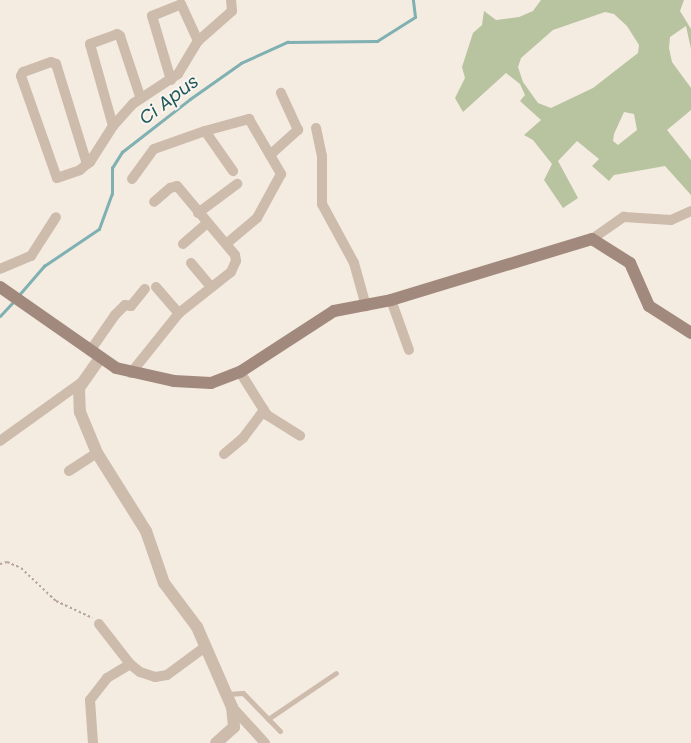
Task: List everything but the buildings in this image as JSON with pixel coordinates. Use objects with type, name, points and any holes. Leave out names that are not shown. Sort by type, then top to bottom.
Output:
[{"type":"main road","points":[[0,287],[42,314],[95,354],[131,373],[203,384],[220,381],[240,372],[328,314],[391,300],[592,239],[630,263],[649,306],[691,333]]},
{"type":"street","points":[[87,164],[56,64],[51,62],[23,72],[54,177],[80,170],[87,164],[113,126],[141,99],[171,80],[190,58],[198,41],[232,11],[231,0]]},
{"type":"street","points":[[171,80],[152,16],[182,4],[198,41]]},
{"type":"street","points":[[113,126],[90,44],[117,34],[120,36],[141,99]]},
{"type":"street","points":[[270,155],[298,130],[281,93]]},
{"type":"street","points":[[132,178],[154,149],[205,131],[249,119],[281,174],[257,218],[226,244]]},
{"type":"street","points":[[316,128],[322,156],[322,204],[354,263],[366,306]]},
{"type":"street","points":[[205,131],[233,171]]},
{"type":"street","points":[[198,213],[237,184]]},
{"type":"street","points":[[131,373],[179,313],[210,286],[230,272],[236,262],[226,244],[177,186],[170,188],[154,202]]},
{"type":"street","points":[[592,239],[624,217],[671,220],[691,211]]},
{"type":"street","points":[[0,269],[31,256],[56,217]]},
{"type":"street","points":[[184,244],[207,223]]},
{"type":"street","points":[[191,264],[210,286]]},
{"type":"street","points":[[179,313],[151,288],[131,306],[124,306],[114,315],[77,394],[78,406],[97,453],[141,522],[160,574],[173,599],[193,622],[232,707],[265,743]]},
{"type":"street","points":[[391,300],[409,350]]},
{"type":"street","points":[[240,372],[264,410],[300,436]]},
{"type":"street","points":[[0,442],[82,382]]},
{"type":"street","points":[[224,454],[243,438],[264,410]]},
{"type":"street","points":[[69,471],[97,453]]},
{"type":"street","points":[[99,624],[130,664],[140,672],[160,677],[205,647]]},
{"type":"street","points":[[93,743],[90,700],[107,678],[130,664]]},
{"type":"street","points":[[216,743],[234,726],[232,707]]},
{"type":"lane","points":[[268,719],[336,673]]},
{"type":"lane","points":[[226,694],[243,694],[280,731]]},
{"type":"path","points":[[0,564],[7,562],[21,568],[56,601],[99,624]]},
{"type":"green space","points":[[541,0],[684,0],[680,11],[691,29],[691,49],[686,26],[670,37],[669,48],[672,62],[691,88],[691,110],[667,130],[691,160],[691,195],[665,166],[614,175],[609,181],[592,166],[599,159],[577,141],[558,161],[578,198],[563,208],[544,180],[552,164],[533,140],[524,135],[541,120],[520,101],[525,95],[520,84],[506,73],[463,112],[455,98],[465,78],[462,67],[473,33],[482,25],[484,11],[496,20],[519,17],[533,11]],"holes":[[[605,12],[614,14],[627,26],[639,45],[638,53],[593,88],[551,108],[538,103],[523,82],[518,67],[521,58],[553,30]],[[624,112],[634,114],[637,130],[618,145],[613,141],[614,134]]]},
{"type":"waterway","name":"Ci Apus","points":[[18,296],[44,266],[99,229],[112,194],[112,168],[122,152],[190,99],[241,63],[287,42],[377,41],[415,17],[413,0]]},
{"type":"waterway","name":"Ci Apus","points":[[0,316],[13,302]]}]
